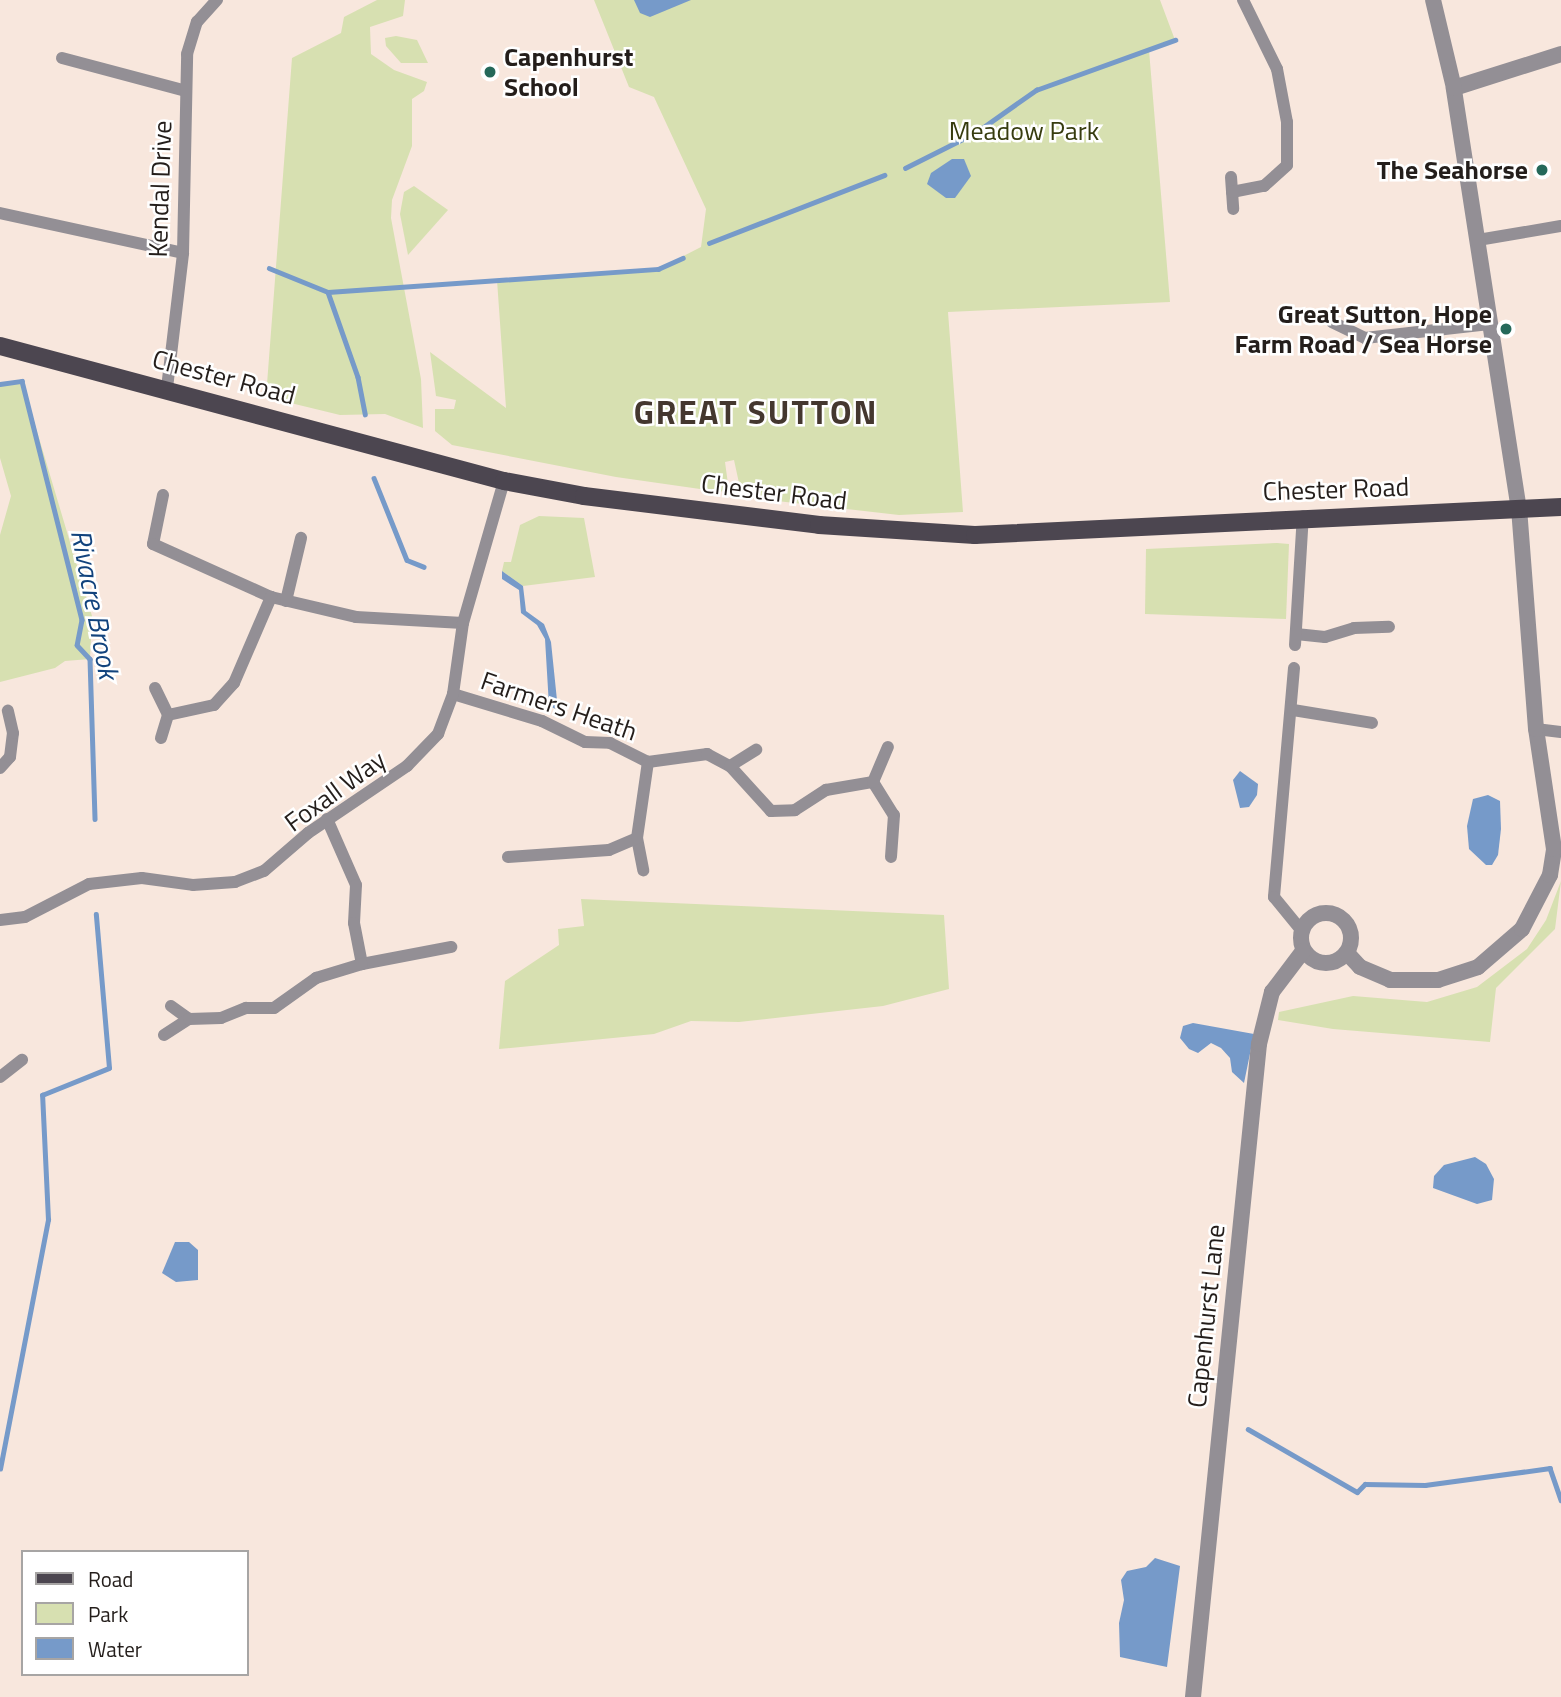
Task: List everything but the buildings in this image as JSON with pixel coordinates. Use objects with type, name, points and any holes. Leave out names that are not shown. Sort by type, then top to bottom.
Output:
[{"type":"main road","name":"Chester Road","points":[[0,346],[167,388],[504,481],[584,496],[898,532],[975,535],[1303,516],[1561,507]]},
{"type":"street","name":"Kendal Drive","points":[[167,388],[183,253],[187,54],[197,22],[217,0]]},
{"type":"street","points":[[1232,192],[1264,186],[1287,165],[1287,122],[1278,69],[1243,0]]},
{"type":"street","points":[[1347,953],[1360,967],[1390,980],[1438,980],[1478,967],[1522,929],[1550,875],[1554,849],[1536,729],[1519,510],[1454,88],[1433,0]]},
{"type":"street","points":[[1454,88],[1561,54]]},
{"type":"street","points":[[62,58],[186,91]]},
{"type":"street","points":[[1231,177],[1233,209]]},
{"type":"street","points":[[0,213],[183,253]]},
{"type":"street","points":[[1478,240],[1561,226]]},
{"type":"street","points":[[1332,322],[1365,338],[1489,324]]},
{"type":"street","name":"Foxall Way","points":[[0,920],[25,917],[89,884],[142,878],[193,885],[235,882],[275,864],[327,819],[407,766],[438,734],[453,694],[463,623],[504,481]]},
{"type":"street","points":[[163,495],[153,544],[271,597],[356,617],[463,623]]},
{"type":"street","points":[[1303,516],[1295,640],[1325,637],[1354,628],[1389,627]]},
{"type":"street","points":[[286,601],[301,538]]},
{"type":"street","points":[[168,715],[214,705],[234,683],[271,597]]},
{"type":"street","points":[[1294,668],[1293,710],[1274,897],[1301,930],[1303,951],[1324,964],[1347,953]]},
{"type":"street","points":[[155,688],[168,715],[161,738]]},
{"type":"street","name":"Farmers Heath","points":[[453,694],[542,721],[585,741],[610,743],[648,762],[707,754],[730,766],[771,811],[795,810],[826,790],[873,782]]},
{"type":"street","points":[[1293,710],[1372,723]]},
{"type":"street","points":[[0,768],[10,757],[13,733],[8,711]]},
{"type":"street","points":[[1536,729],[1561,732]]},
{"type":"street","points":[[888,747],[873,782],[894,814],[891,857]]},
{"type":"street","points":[[730,766],[756,750]]},
{"type":"street","points":[[643,870],[637,838],[648,762]]},
{"type":"street","points":[[327,819],[356,885],[355,923],[362,964]]},
{"type":"street","points":[[508,857],[609,850],[637,838]]},
{"type":"street","points":[[548,856],[550,871]]},
{"type":"street","points":[[1301,930],[1317,914],[1336,915],[1351,936],[1347,953]]},
{"type":"street","points":[[164,1035],[175,1024],[189,1019],[221,1018],[246,1008],[274,1008],[316,978],[362,964],[451,947]]},
{"type":"street","name":"Capenhurst Lane","points":[[1193,1697],[1259,1044],[1272,992],[1303,951]]},
{"type":"street","points":[[171,1006],[189,1019]]},
{"type":"street","points":[[0,1077],[22,1060]]},
{"type":"green space","points":[[377,0],[405,0],[403,16],[370,27],[371,54],[394,70],[427,82],[424,91],[412,99],[412,146],[392,200],[391,218],[421,379],[423,428],[385,414],[340,415],[266,397],[292,58],[341,33],[344,17]]},
{"type":"green space","name":"Meadow Park","points":[[594,0],[1160,0],[1175,40],[1149,50],[1170,302],[948,312],[963,512],[899,515],[742,497],[734,460],[725,462],[728,484],[721,492],[616,477],[452,445],[435,431],[435,409],[454,409],[456,400],[436,396],[430,352],[506,408],[497,280],[658,269],[701,247],[706,209],[654,97],[629,87]]},
{"type":"green space","points":[[396,36],[417,40],[428,63],[401,63],[386,46],[385,38]]},
{"type":"green space","points":[[414,186],[448,210],[408,255],[400,214],[404,192]]},
{"type":"green space","points":[[22,381],[92,616],[90,659],[65,661],[55,668],[0,682],[0,535],[11,496],[0,458],[0,384]]},
{"type":"green space","points":[[539,516],[584,518],[595,577],[523,586],[502,571],[504,562],[511,562],[520,525]]},
{"type":"green space","points":[[1289,544],[1286,619],[1145,614],[1146,549]]},
{"type":"green space","points":[[1561,881],[1555,929],[1496,988],[1490,1042],[1333,1029],[1278,1020],[1279,1012],[1353,996],[1427,1002],[1477,987],[1527,949],[1546,920]]},
{"type":"green space","points":[[581,899],[944,915],[949,989],[883,1006],[739,1022],[691,1021],[654,1034],[499,1049],[505,981],[559,945],[558,929],[584,926]]},
{"type":"water","points":[[634,0],[691,0],[650,17],[640,13]]},
{"type":"water","points":[[952,159],[964,159],[971,176],[955,198],[946,198],[927,184],[931,173]]},
{"type":"water","points":[[502,571],[523,586],[526,611],[544,624],[551,642],[558,710],[549,706],[545,639],[537,625],[521,613],[519,590],[502,579]]},
{"type":"water","points":[[1240,771],[1258,784],[1257,795],[1249,807],[1240,808],[1233,780]]},
{"type":"water","points":[[1488,795],[1500,801],[1498,855],[1492,865],[1486,865],[1469,849],[1467,826],[1473,799]]},
{"type":"water","points":[[1193,1023],[1254,1034],[1244,1083],[1232,1072],[1230,1058],[1221,1048],[1211,1043],[1198,1053],[1189,1049],[1180,1038],[1183,1026]]},
{"type":"water","points":[[1475,1157],[1486,1164],[1494,1179],[1492,1200],[1477,1204],[1433,1188],[1434,1176],[1444,1165]]},
{"type":"water","points":[[175,1242],[189,1242],[198,1250],[198,1280],[176,1282],[162,1273]]},
{"type":"water","points":[[1155,1558],[1180,1566],[1167,1667],[1120,1657],[1119,1623],[1124,1600],[1121,1580],[1127,1571],[1146,1567]]},
{"type":"waterway","points":[[905,168],[975,133],[1036,90],[1175,40]]},
{"type":"waterway","points":[[709,243],[884,175]]},
{"type":"waterway","points":[[269,268],[328,292],[658,269],[683,258]]},
{"type":"waterway","points":[[328,292],[358,377],[365,414]]},
{"type":"waterway","name":"Rivacre Brook","points":[[0,384],[22,381],[82,620],[77,645],[90,659],[95,819]]},
{"type":"waterway","points":[[374,478],[407,560],[424,567]]},
{"type":"waterway","name":"Rivacre Brook","points":[[0,1469],[48,1220],[42,1095],[109,1068],[96,915]]},
{"type":"waterway","points":[[1248,1429],[1357,1492],[1365,1484],[1425,1485],[1550,1468],[1561,1500]]},
{"type":"place","name":"Capenhurst School","points":[[490,72]]},
{"type":"place","name":"The Seahorse","points":[[1542,170]]},
{"type":"place","name":"Great Sutton, Hope Farm Road / Sea Horse","points":[[1506,329]]},
{"type":"district","name":"GREAT SUTTON","points":[[756,413]]}]
